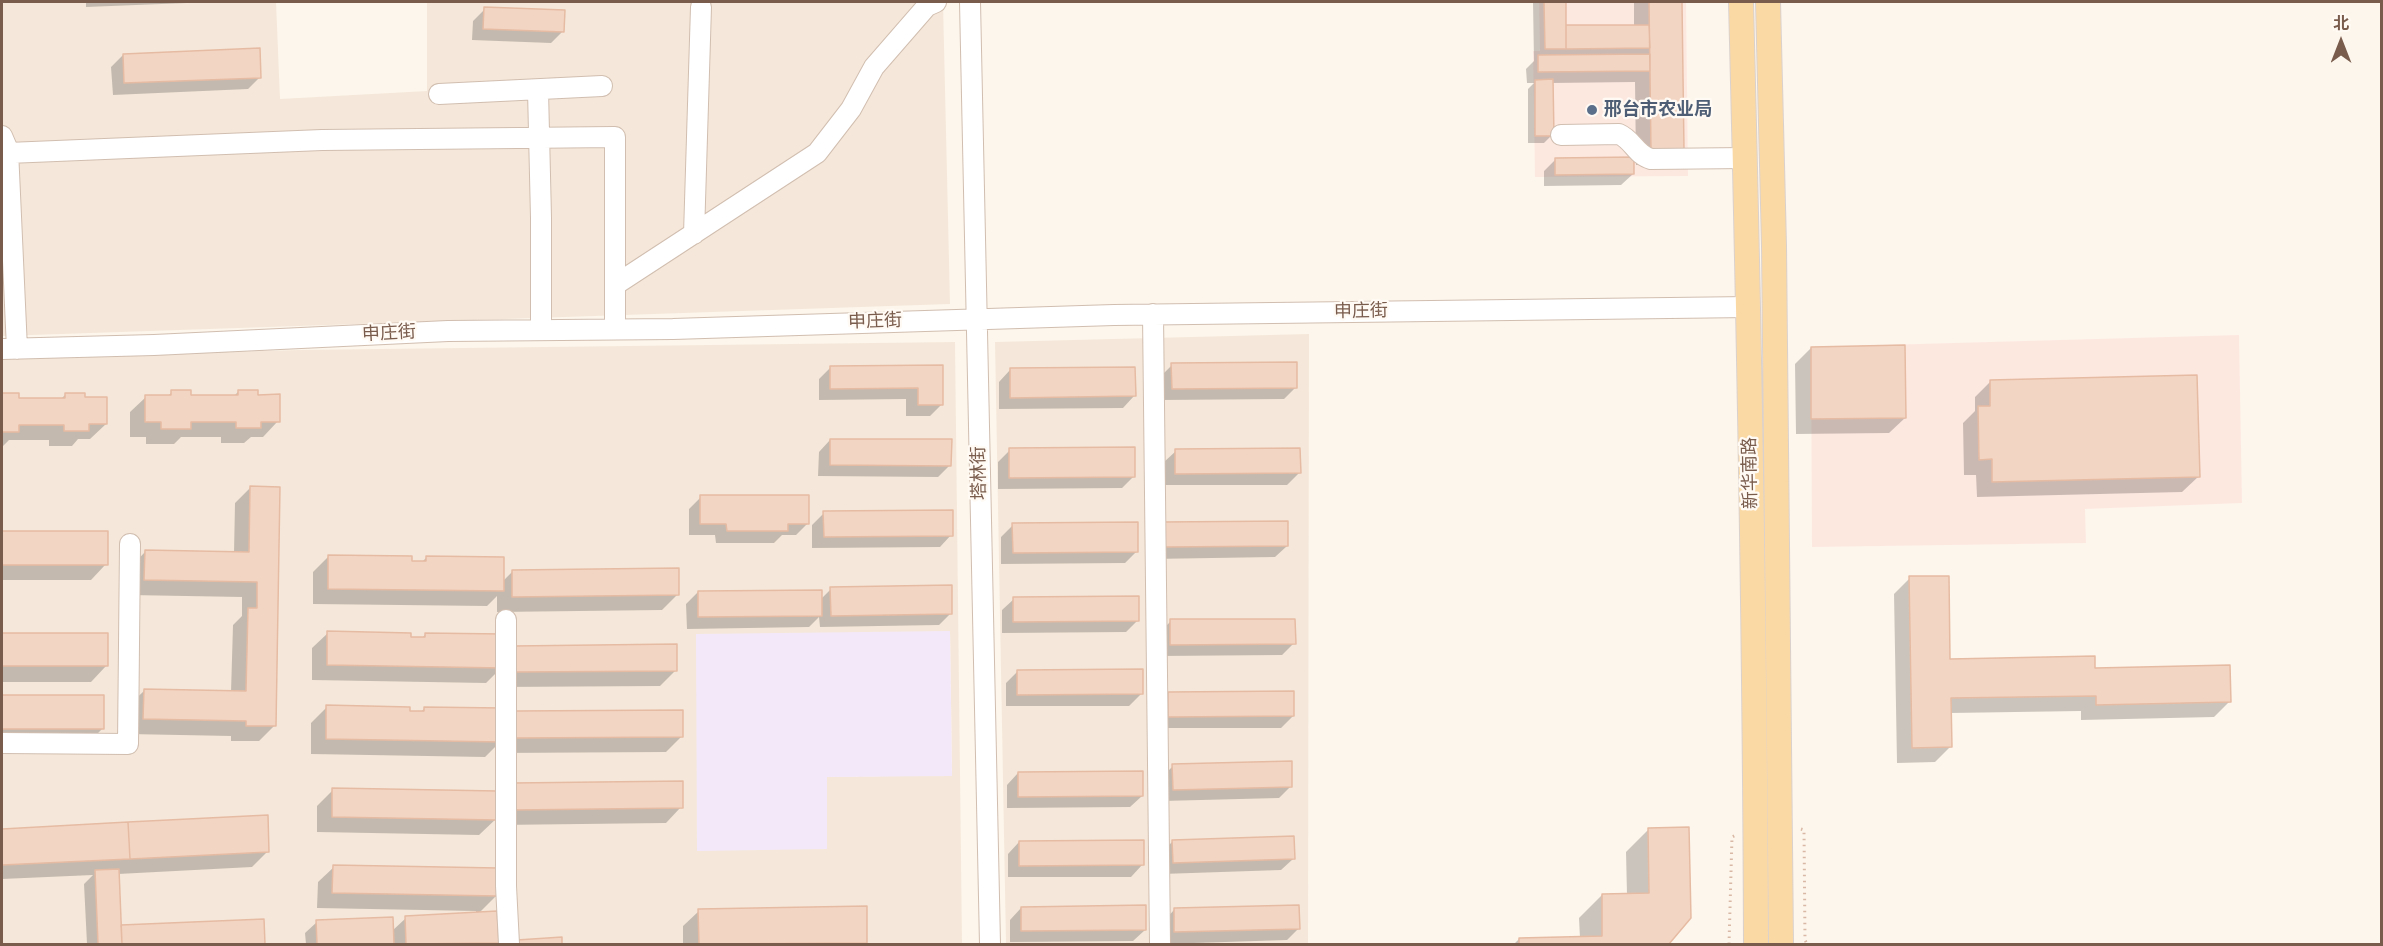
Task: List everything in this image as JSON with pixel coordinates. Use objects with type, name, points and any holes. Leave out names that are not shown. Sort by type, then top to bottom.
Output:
[{"type":"main road","name":"新华南路","points":[[1741,2],[1749,307],[1756,766],[1756,945]]},
{"type":"main road","name":"新华南路","points":[[1768,2],[1774,246],[1781,945]]},
{"type":"street","points":[[615,285],[818,153],[850,109],[874,67],[927,6],[936,2]]},
{"type":"street","name":"塔林街","points":[[970,2],[990,945]]},
{"type":"street","points":[[694,234],[701,7]]},
{"type":"street","points":[[439,94],[602,86]]},
{"type":"street","points":[[538,90],[541,330]]},
{"type":"street","points":[[1561,135],[1619,134],[1627,138],[1644,157],[1651,159],[1745,158]]},
{"type":"street","points":[[9,349],[5,145],[615,137],[615,329]]},
{"type":"street","name":"申庄街","points":[[9,349],[448,331],[615,329],[1153,314],[1749,307]]},
{"type":"street","points":[[1153,314],[1160,945]]},
{"type":"street","points":[[2,743],[128,744],[130,544]]},
{"type":"street","points":[[506,620],[506,886],[509,945]]},
{"type":"shaded area","points":[[2,2],[276,2],[280,99],[427,91],[427,2],[943,2],[950,304],[2,336]]},
{"type":"shaded area","points":[[1539,2],[1686,2],[1688,176],[1535,177],[1533,51],[1540,51]]},
{"type":"shaded area","points":[[1309,334],[1308,944],[1006,944],[995,342]]},
{"type":"shaded area","points":[[2239,335],[2242,503],[2085,509],[2086,543],[1812,547],[1811,347]]},
{"type":"shaded area","points":[[955,342],[962,944],[2,944],[2,358],[299,350]],"holes":[[[950,631],[952,775],[827,777]]]},
{"type":"shaded area","points":[[950,631],[952,776],[827,777],[827,849],[697,851],[696,634]]},
{"type":"building","points":[[1544,2],[1566,2],[1566,49],[1545,49]]},
{"type":"building","points":[[1649,2],[1682,2],[1684,150],[1651,150]]},
{"type":"building","points":[[484,7],[565,10],[564,32],[483,29]]},
{"type":"building","points":[[1566,25],[1649,25],[1650,48],[1566,49]]},
{"type":"building","points":[[260,48],[261,78],[124,83],[123,54]]},
{"type":"building","points":[[1650,54],[1650,71],[1538,72],[1538,55]]},
{"type":"building","points":[[1553,79],[1554,136],[1535,136],[1535,80]]},
{"type":"building","points":[[1634,157],[1634,174],[1555,175],[1555,158]]},
{"type":"building","points":[[1905,345],[1906,418],[1811,419],[1811,347]]},
{"type":"building","points":[[1297,362],[1297,388],[1172,389],[1171,363]]},
{"type":"building","points":[[943,365],[943,405],[918,405],[918,388],[830,389],[830,366]]},
{"type":"building","points":[[1135,367],[1136,396],[1010,398],[1010,368]]},
{"type":"building","points":[[2197,375],[2200,477],[1992,482],[1992,459],[1979,460],[1978,406],[1990,406],[1990,380]]},
{"type":"building","points":[[171,390],[191,390],[191,395],[238,395],[238,390],[258,390],[258,395],[280,394],[280,422],[261,422],[261,428],[236,428],[236,422],[191,422],[191,429],[161,429],[161,422],[145,422],[145,395],[171,395]]},
{"type":"building","points":[[2,393],[19,393],[19,398],[65,398],[65,393],[85,393],[85,397],[107,397],[107,424],[89,424],[89,431],[64,431],[64,425],[19,425],[19,432],[2,432]]},
{"type":"building","points":[[830,439],[952,439],[951,466],[830,465]]},
{"type":"building","points":[[1135,447],[1135,477],[1009,478],[1009,448]]},
{"type":"building","points":[[1300,448],[1301,473],[1175,474],[1175,449]]},
{"type":"building","points":[[250,486],[280,487],[276,726],[246,726],[246,721],[143,719],[144,689],[246,691],[248,608],[257,608],[257,582],[144,580],[145,550],[249,552]]},
{"type":"building","points":[[700,495],[809,495],[809,524],[788,524],[788,531],[727,531],[726,524],[700,524]]},
{"type":"building","points":[[953,510],[953,536],[824,537],[823,511]]},
{"type":"building","points":[[1288,521],[1288,546],[1163,547],[1162,522]]},
{"type":"building","points":[[1138,522],[1138,552],[1013,553],[1012,523]]},
{"type":"building","points":[[2,531],[108,531],[108,565],[2,565]]},
{"type":"building","points":[[328,555],[412,556],[412,561],[426,561],[426,556],[504,557],[504,591],[328,589]]},
{"type":"building","points":[[679,568],[679,595],[512,597],[512,570]]},
{"type":"building","points":[[1909,576],[1949,576],[1950,659],[2095,656],[2095,668],[2230,665],[2231,702],[2096,705],[2096,696],[1951,698],[1952,747],[1912,748]]},
{"type":"building","points":[[952,585],[952,614],[831,616],[830,587]]},
{"type":"building","points":[[822,590],[822,616],[698,617],[698,591]]},
{"type":"building","points":[[1139,596],[1139,621],[1013,622],[1013,597]]},
{"type":"building","points":[[1170,619],[1295,619],[1296,644],[1170,645]]},
{"type":"building","points":[[327,631],[411,633],[411,637],[425,637],[425,633],[503,634],[503,668],[327,665]]},
{"type":"building","points":[[2,633],[108,633],[108,666],[2,666]]},
{"type":"building","points":[[677,644],[677,671],[513,672],[513,646]]},
{"type":"building","points":[[1143,669],[1143,694],[1017,695],[1017,670]]},
{"type":"building","points":[[1294,691],[1294,716],[1168,717],[1168,692]]},
{"type":"building","points":[[2,695],[104,695],[104,729],[2,729]]},
{"type":"building","points":[[326,705],[410,707],[410,711],[424,711],[424,707],[502,708],[502,742],[326,739]]},
{"type":"building","points":[[683,710],[683,737],[513,738],[513,711]]},
{"type":"building","points":[[1292,761],[1292,787],[1173,790],[1172,764]]},
{"type":"building","points":[[1143,771],[1143,796],[1018,797],[1018,772]]},
{"type":"building","points":[[683,781],[683,808],[513,810],[513,783]]},
{"type":"building","points":[[332,788],[497,791],[497,820],[332,817]]},
{"type":"building","points":[[268,815],[269,852],[130,859],[128,822]]},
{"type":"building","points":[[128,822],[130,859],[2,865],[2,829]]},
{"type":"building","points":[[1689,827],[1691,918],[1669,944],[1519,944],[1519,938],[1602,936],[1602,894],[1649,893],[1648,828]]},
{"type":"building","points":[[1294,836],[1295,859],[1173,863],[1172,840]]},
{"type":"building","points":[[1144,840],[1144,865],[1019,866],[1019,841]]},
{"type":"building","points":[[333,865],[498,868],[498,896],[332,893]]},
{"type":"building","points":[[119,869],[122,944],[98,944],[95,870]]},
{"type":"building","points":[[1146,905],[1146,930],[1021,931],[1021,907]]},
{"type":"building","points":[[1299,905],[1300,929],[1174,932],[1174,908]]},
{"type":"building","points":[[867,906],[867,943],[699,944],[698,909]]},
{"type":"building","points":[[497,911],[499,943],[406,944],[405,916]]},
{"type":"building","points":[[393,917],[394,944],[317,944],[316,920]]},
{"type":"building","points":[[264,919],[265,944],[122,944],[121,925]]},
{"type":"building","points":[[562,937],[562,944],[518,944],[517,940]]},
{"type":"place","name":"邢台市农业局","points":[[1592,110]]}]
